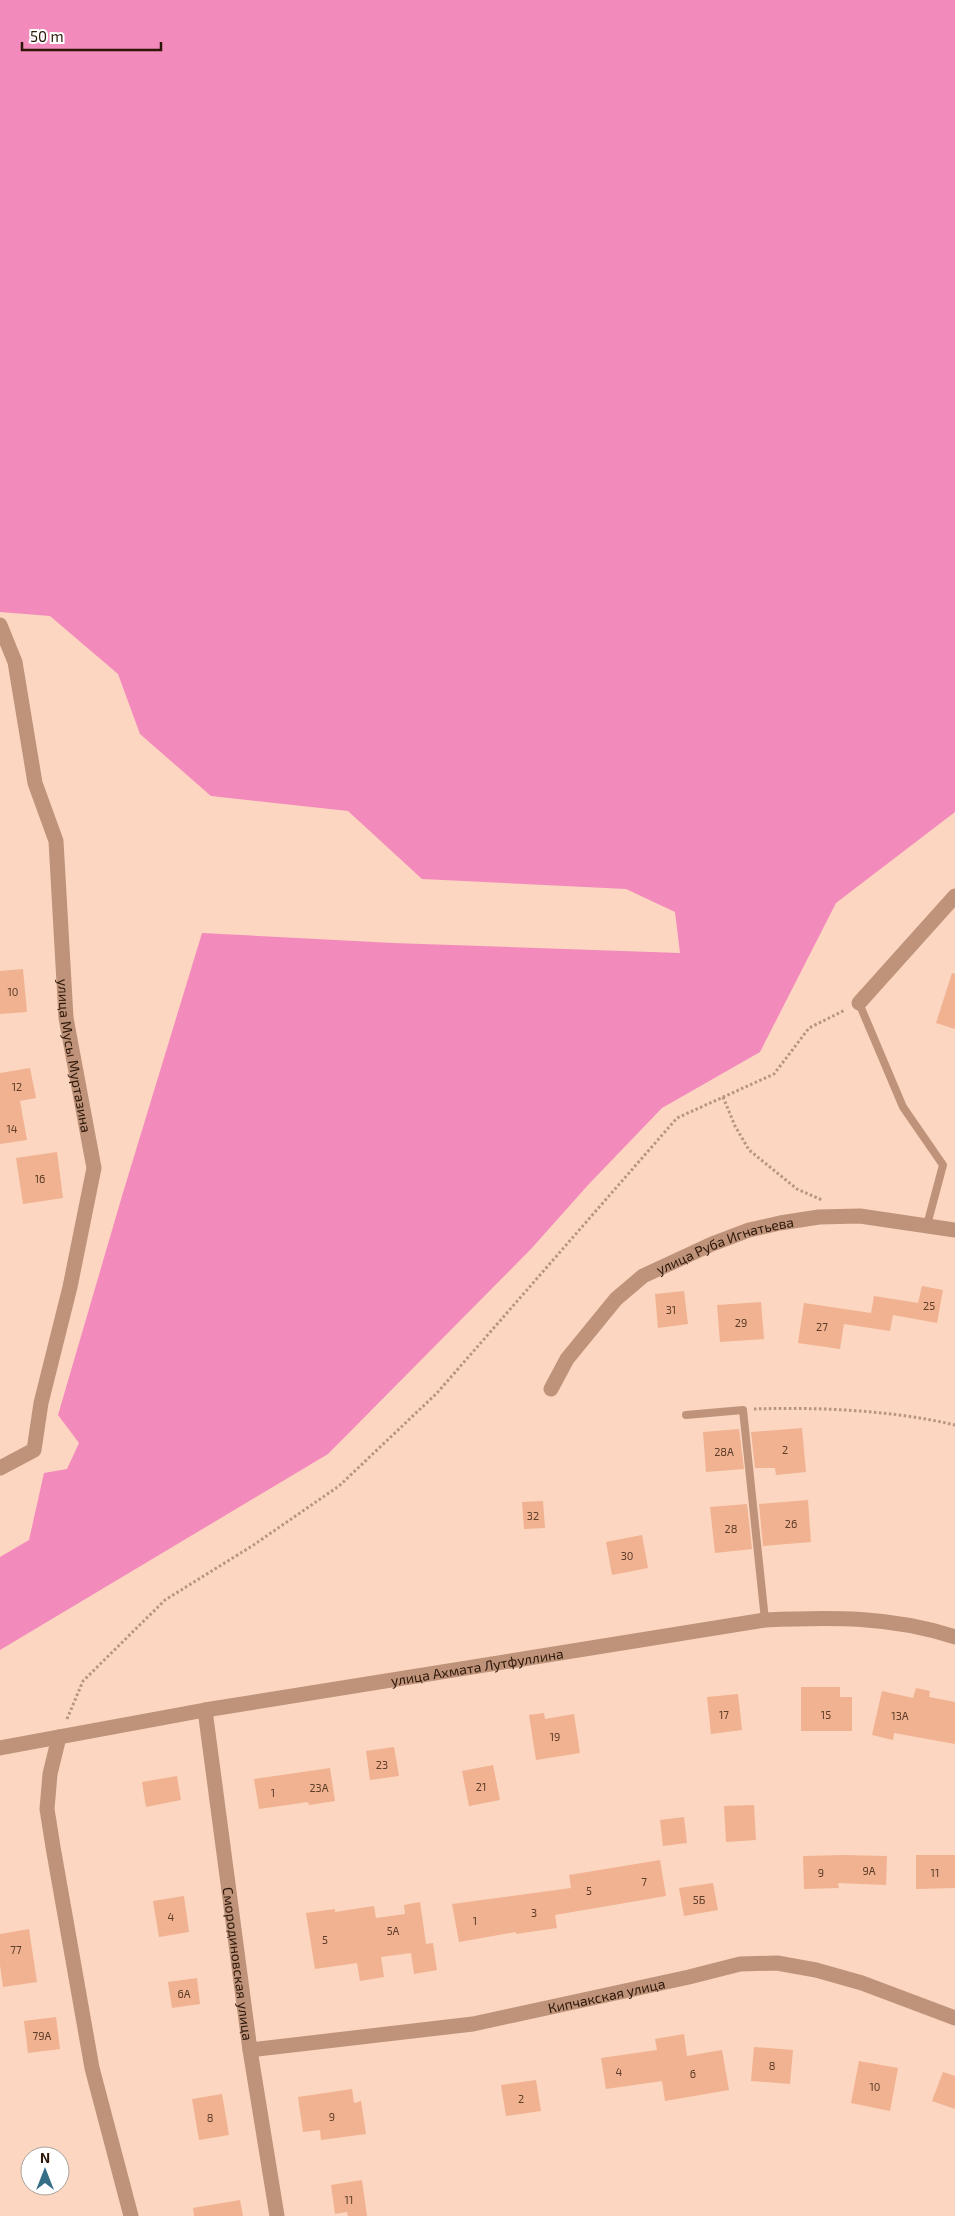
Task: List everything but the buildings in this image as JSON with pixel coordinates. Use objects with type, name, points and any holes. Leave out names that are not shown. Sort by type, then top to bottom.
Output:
[{"type":"street","name":"улица Мусы Муртазина","points":[[0,625],[15,662],[35,783],[56,841],[66,1018],[94,1168],[70,1287],[41,1403],[34,1450],[0,1468]]},
{"type":"street","points":[[859,1003],[955,896]]},
{"type":"street","name":"улица Руба Игнатьева","points":[[551,1389],[567,1359],[616,1298],[643,1276],[712,1244],[757,1228],[819,1217],[860,1216],[955,1230]]},
{"type":"street","name":"улица Ахмата Лутфуллина","points":[[0,1748],[205,1710],[765,1620],[831,1616],[891,1622],[955,1638]]},
{"type":"street","name":"Смородиновская улица","points":[[205,1710],[250,2050],[277,2216]]},
{"type":"street","points":[[59,1737],[50,1774],[48,1819],[92,2068],[131,2216]]},
{"type":"street","name":"Кипчакская улица","points":[[250,2050],[473,2024],[690,1977],[740,1964],[777,1963],[816,1970],[862,1983],[955,2018]]},
{"type":"lane","points":[[859,1003],[903,1107],[943,1164],[927,1225]]},
{"type":"lane","points":[[686,1415],[743,1410],[765,1620]]},
{"type":"path","points":[[59,1737],[83,1681],[165,1600],[252,1546],[339,1486],[437,1393],[676,1118],[774,1074],[809,1028],[859,1003]]},
{"type":"path","points":[[723,1097],[735,1126],[749,1150],[797,1189],[824,1201]]},
{"type":"path","points":[[743,1410],[802,1408],[893,1415],[955,1425]]},
{"type":"shaded area","points":[[0,0],[955,0],[955,812],[836,903],[760,1052],[662,1108],[588,1185],[531,1249],[328,1454],[0,1650],[0,1557],[29,1540],[44,1473],[67,1469],[79,1443],[58,1415],[202,933],[393,943],[680,953],[675,912],[626,889],[422,879],[348,811],[211,796],[140,734],[118,674],[50,616],[0,612]]}]
